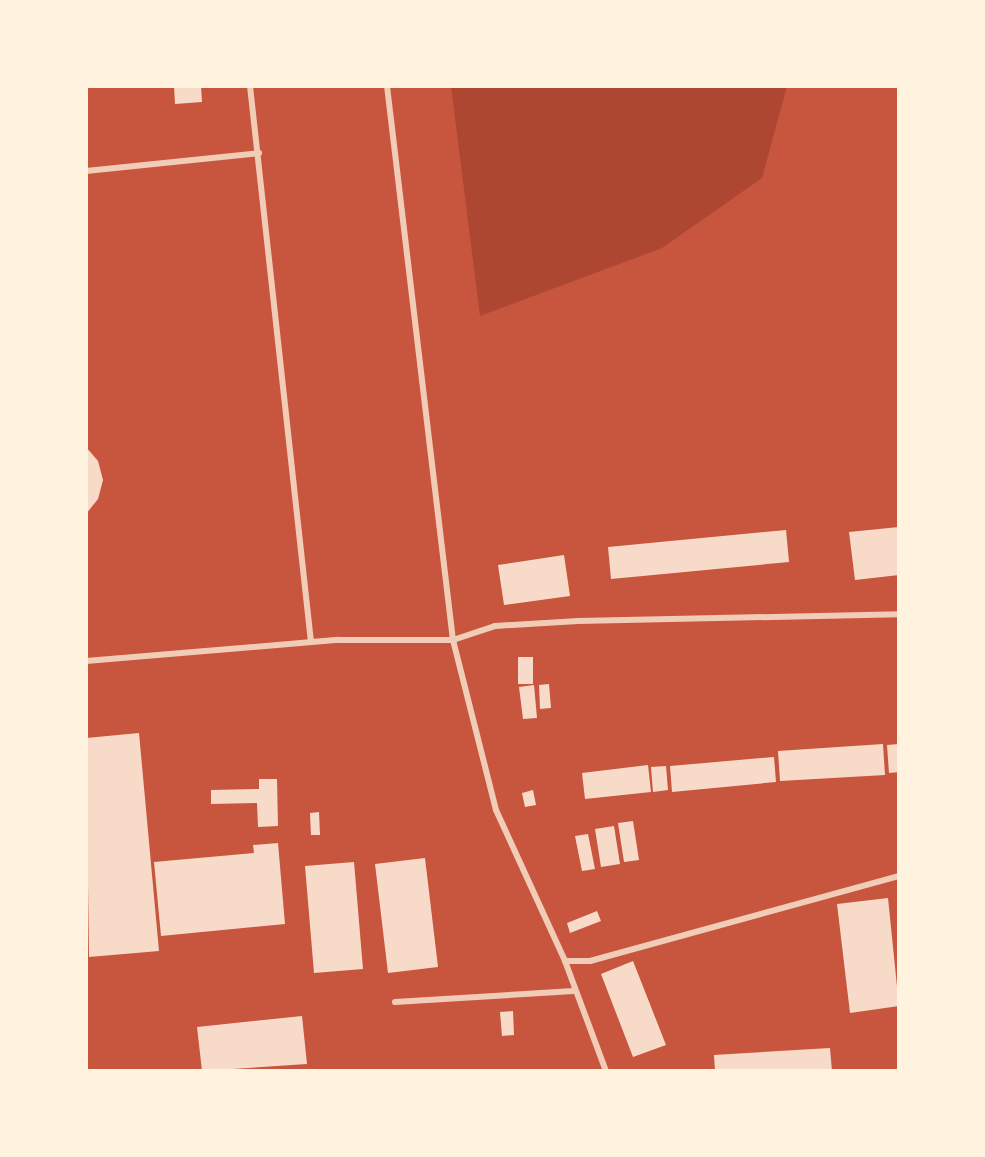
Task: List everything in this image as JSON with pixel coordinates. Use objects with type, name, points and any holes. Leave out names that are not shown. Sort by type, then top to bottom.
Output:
[{"type":"lane","points":[[250,86],[311,642]]},
{"type":"lane","points":[[387,86],[453,640],[496,810],[565,961],[606,1071]]},
{"type":"lane","points":[[86,171],[259,153]]},
{"type":"lane","points":[[86,661],[311,642],[453,640],[495,626],[564,622],[899,614]]},
{"type":"lane","points":[[565,961],[590,961],[899,876]]},
{"type":"lane","points":[[395,1002],[574,991]]},
{"type":"shaded area","points":[[451,86],[787,86],[762,178],[662,248],[480,316]]},
{"type":"building","points":[[174,86],[201,86],[202,102],[175,104]]},
{"type":"building","points":[[86,447],[98,461],[103,480],[98,499],[86,514]]},
{"type":"building","points":[[899,527],[899,575],[855,580],[849,532]]},
{"type":"building","points":[[786,530],[789,562],[611,579],[608,547]]},
{"type":"building","points":[[564,555],[570,596],[504,605],[498,565]]},
{"type":"building","points":[[518,657],[533,657],[533,684],[518,684]]},
{"type":"building","points":[[549,684],[551,708],[540,709],[539,685]]},
{"type":"building","points":[[534,685],[537,718],[523,719],[519,687]]},
{"type":"building","points":[[139,733],[159,951],[89,957],[86,738]]},
{"type":"building","points":[[883,744],[885,775],[780,781],[778,751]]},
{"type":"building","points":[[899,744],[899,772],[889,773],[887,745]]},
{"type":"building","points":[[774,757],[776,782],[672,792],[670,766]]},
{"type":"building","points":[[648,765],[651,792],[585,799],[582,773]]},
{"type":"building","points":[[666,766],[668,790],[653,792],[651,767]]},
{"type":"building","points":[[259,779],[277,779],[278,826],[258,827],[257,803],[211,804],[211,790],[259,789]]},
{"type":"building","points":[[533,790],[536,805],[525,807],[522,793]]},
{"type":"building","points":[[319,812],[320,835],[311,835],[310,813]]},
{"type":"building","points":[[633,821],[639,860],[624,862],[618,823]]},
{"type":"building","points":[[614,826],[620,864],[601,867],[595,829]]},
{"type":"building","points":[[588,834],[595,869],[582,871],[575,836]]},
{"type":"building","points":[[278,843],[285,924],[161,936],[154,862],[254,853],[253,845]]},
{"type":"building","points":[[425,858],[438,967],[388,973],[375,864]]},
{"type":"building","points":[[354,862],[363,969],[314,973],[305,866]]},
{"type":"building","points":[[888,898],[899,1006],[850,1013],[837,904]]},
{"type":"building","points":[[597,911],[601,921],[570,933],[567,923]]},
{"type":"building","points":[[633,961],[666,1045],[633,1057],[601,974]]},
{"type":"building","points":[[513,1011],[514,1035],[502,1036],[500,1012]]},
{"type":"building","points":[[302,1016],[307,1064],[202,1071],[197,1027]]},
{"type":"building","points":[[830,1048],[832,1071],[715,1071],[714,1055]]}]
